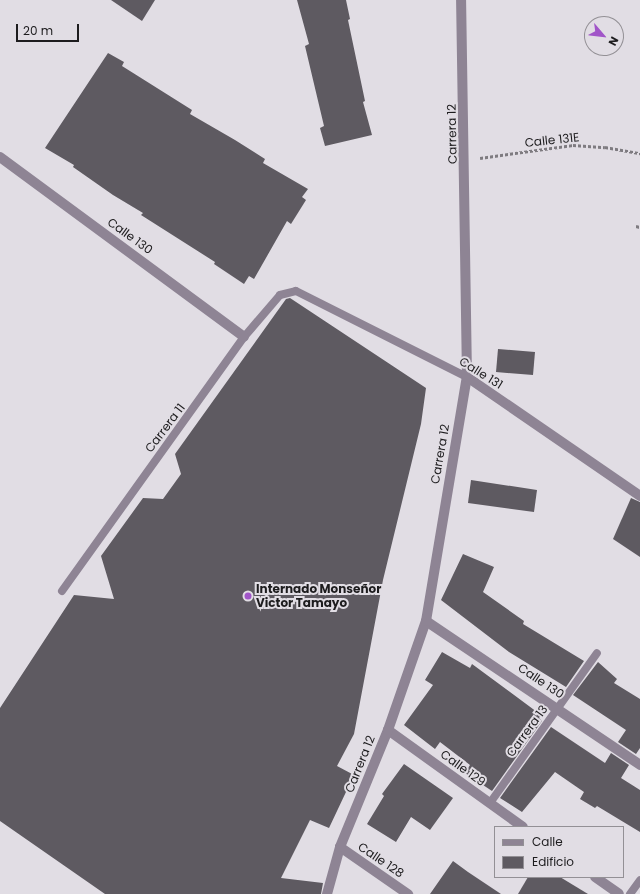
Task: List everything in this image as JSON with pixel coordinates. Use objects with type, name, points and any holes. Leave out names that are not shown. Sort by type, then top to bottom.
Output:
[{"type":"street","name":"Carrera 12","points":[[327,894],[340,847],[388,730],[426,621],[467,377],[465,160],[461,0]]},
{"type":"street","name":"Calle 130","points":[[0,157],[244,337]]},
{"type":"street","name":"Calle 131","points":[[467,377],[640,496]]},
{"type":"street","name":"Calle 130","points":[[426,621],[558,708],[640,765]]},
{"type":"street","name":"Calle 129","points":[[388,730],[523,826]]},
{"type":"street","name":"Calle 128","points":[[340,847],[408,894]]},
{"type":"street","points":[[596,878],[619,894]]},
{"type":"lane","name":"Carrera 11","points":[[62,591],[189,417],[244,337],[280,295],[296,292]]},
{"type":"lane","name":"Calle 131","points":[[296,292],[467,377]]},
{"type":"lane","name":"Carrera 13","points":[[490,803],[597,653]]},
{"type":"lane","points":[[630,894],[640,880]]},
{"type":"path","name":"Calle 131E","points":[[465,160],[573,145],[604,147],[640,153]]},
{"type":"building","points":[[111,0],[155,0],[142,21]]},
{"type":"building","points":[[297,0],[346,0],[350,19],[348,20],[365,101],[363,102],[372,135],[325,146],[320,128],[324,126],[305,46],[309,44]]},
{"type":"building","points":[[108,53],[124,62],[122,66],[192,110],[190,114],[265,159],[263,163],[308,189],[302,197],[306,200],[291,224],[287,221],[254,279],[249,276],[244,284],[214,264],[215,262],[141,215],[143,213],[113,195],[73,167],[74,165],[45,148]]},
{"type":"building","name":"Internado Monseñor Victor Tamayo","points":[[290,298],[426,388],[421,424],[383,580],[354,734],[337,766],[354,775],[329,828],[310,820],[281,878],[323,883],[321,894],[105,894],[0,821],[0,708],[74,595],[114,599],[101,556],[143,498],[163,499],[181,474],[175,454],[286,299]]},
{"type":"building","points":[[498,349],[535,352],[533,375],[496,372]]},
{"type":"building","points":[[471,480],[537,490],[534,512],[468,503]]},
{"type":"building","points":[[631,498],[640,502],[640,557],[613,539]]},
{"type":"building","points":[[463,554],[494,567],[483,592],[524,621],[523,624],[584,661],[566,687],[509,652],[441,600]]},
{"type":"building","points":[[442,652],[470,668],[472,664],[541,715],[539,718],[542,721],[492,791],[465,773],[470,765],[440,742],[435,749],[404,725],[433,685],[425,680]]},
{"type":"building","points":[[598,662],[617,679],[614,683],[640,699],[640,748],[636,754],[618,742],[626,730],[573,695]]},
{"type":"building","points":[[551,727],[605,763],[611,753],[629,765],[621,778],[640,790],[640,832],[597,806],[595,808],[580,799],[584,792],[555,772],[522,812],[500,798]]},
{"type":"building","points":[[404,764],[453,798],[430,830],[411,817],[396,842],[367,824],[384,796],[382,794]]},
{"type":"building","points":[[453,861],[468,872],[501,894],[430,894]]},
{"type":"building","points":[[527,878],[562,878],[588,894],[518,894]]},
{"type":"place","name":"Internado Monseñor Victor Tamayo","points":[[248,596]]}]
